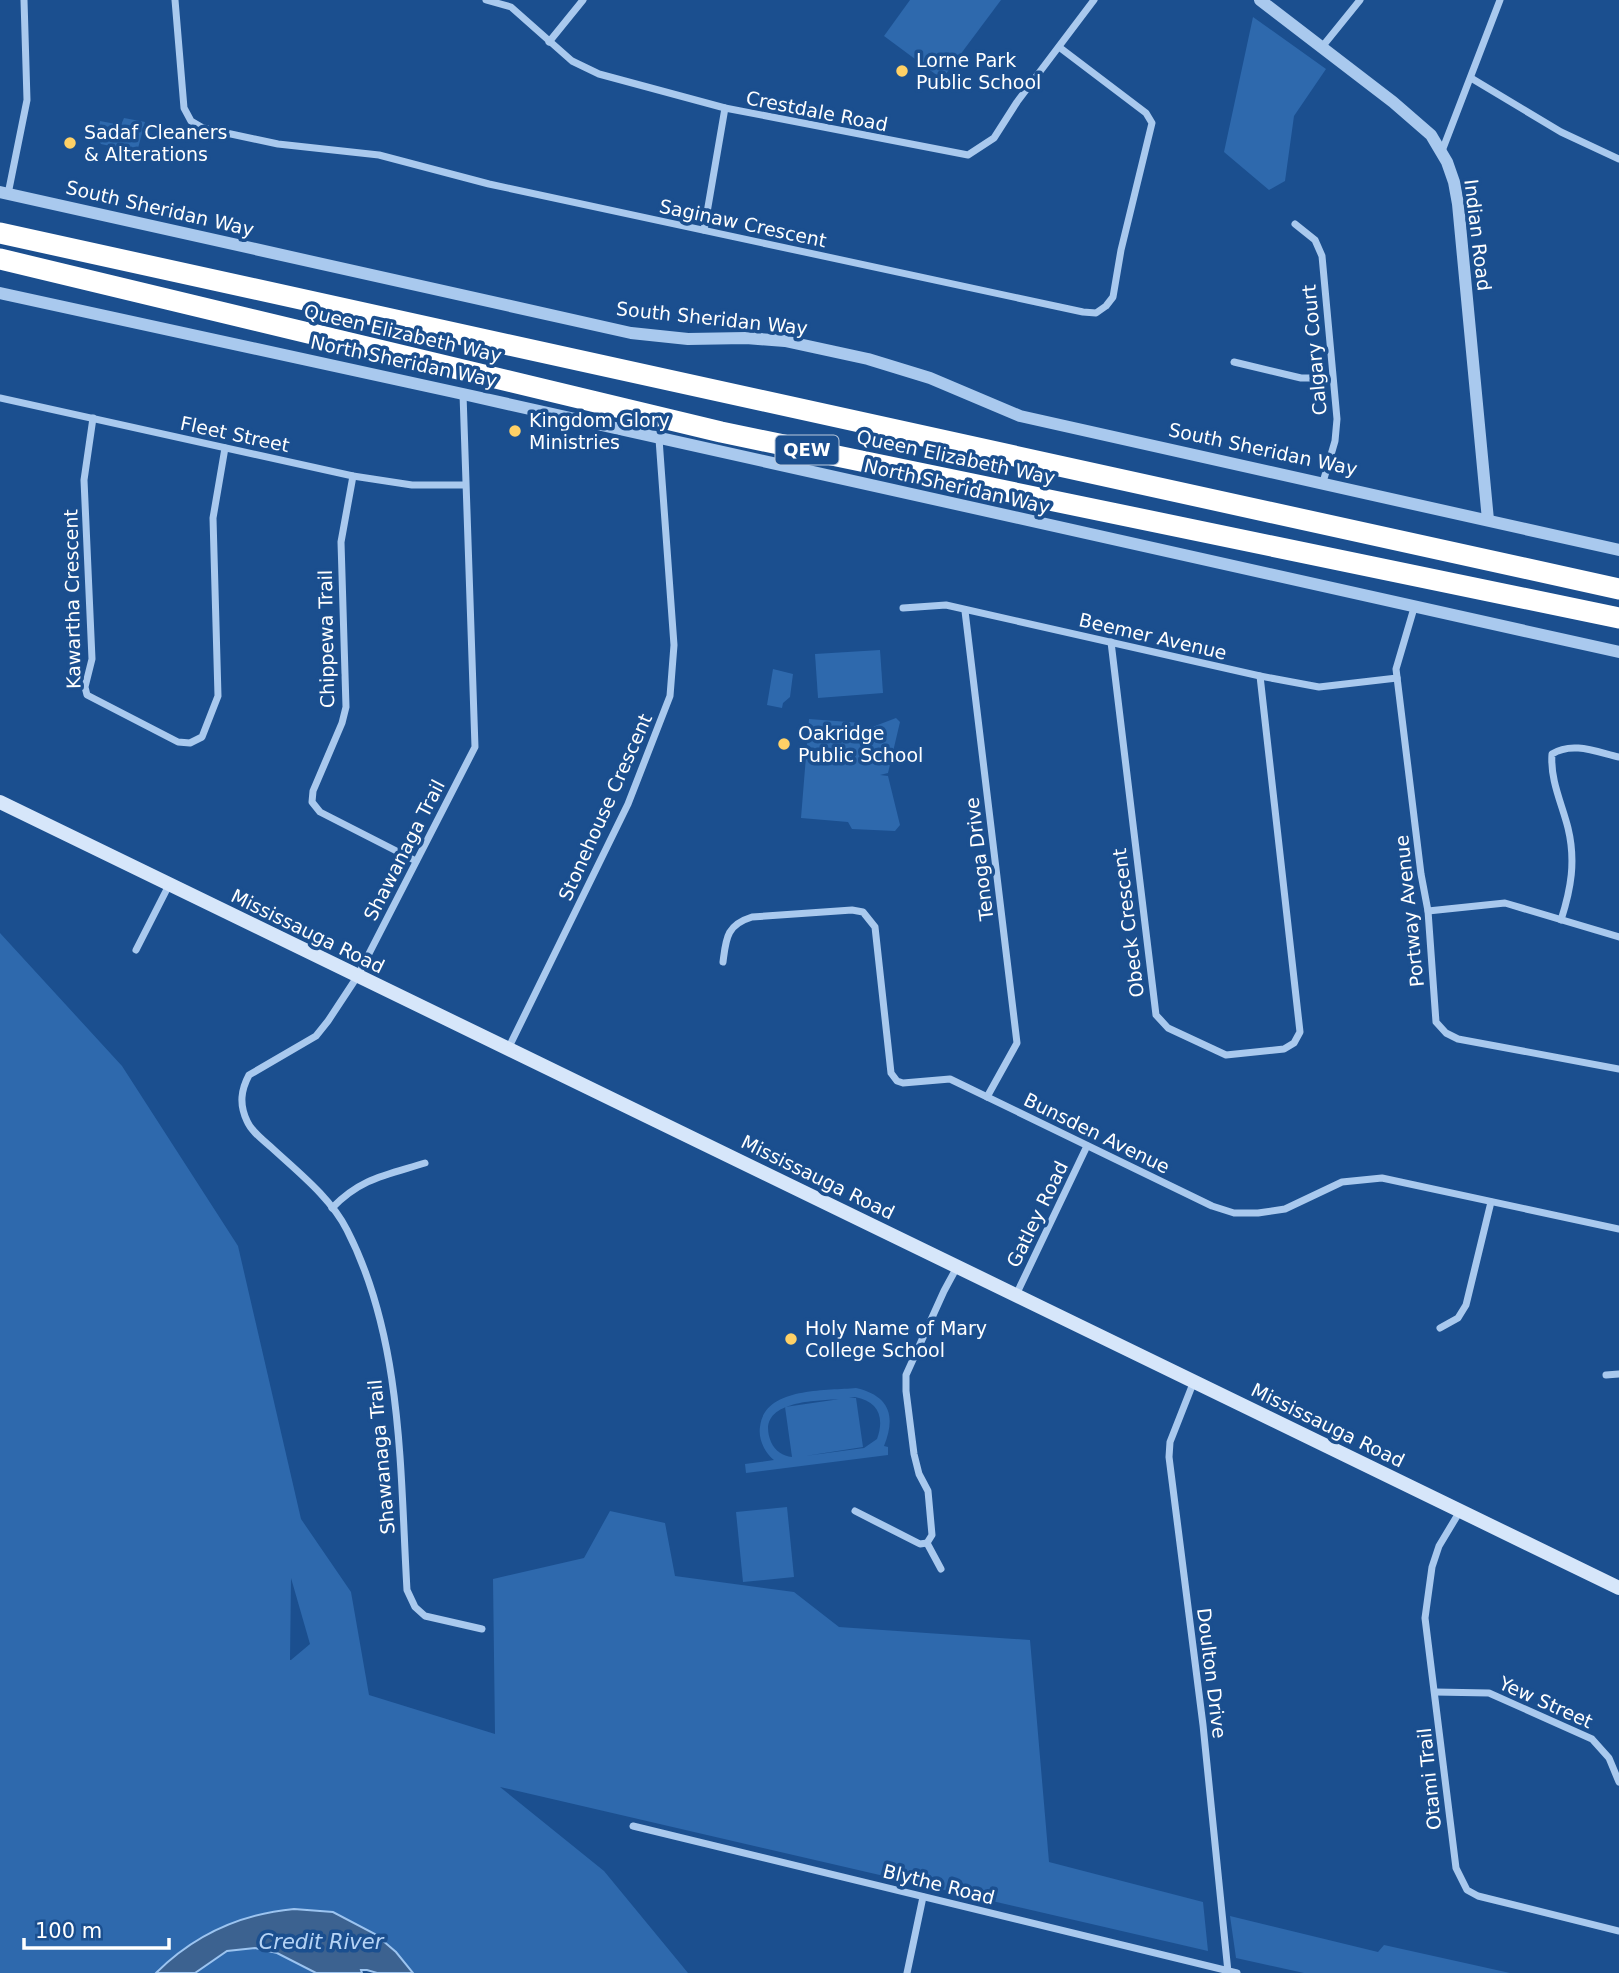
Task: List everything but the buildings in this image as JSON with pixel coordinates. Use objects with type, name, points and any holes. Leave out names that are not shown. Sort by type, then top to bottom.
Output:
[{"type":"highway","name":"Queen Elizabeth Way","points":[[0,233],[1619,589]]},
{"type":"highway","name":"Queen Elizabeth Way","points":[[0,259],[721,432],[1619,618]]},
{"type":"main road","name":"Mississauga Road","points":[[0,802],[1619,1588]]},
{"type":"street","points":[[4,193],[24,120],[28,85],[24,0]]},
{"type":"street","name":"Saginaw Crescent","points":[[175,0],[184,108],[191,121],[203,128],[278,144],[379,155],[489,184],[1096,313],[1113,297],[1121,250],[1152,123],[1146,113],[1059,47]]},
{"type":"street","name":"Crestdale Road","points":[[486,0],[512,7],[572,61],[599,74],[725,108],[968,155],[994,138],[1017,102],[1094,0]]},
{"type":"street","points":[[549,42],[583,0]]},
{"type":"street","name":"Indian Road","points":[[1260,0],[1431,135],[1442,151],[1454,182],[1458,204],[1488,520]]},
{"type":"street","points":[[1322,47],[1360,0]]},
{"type":"street","points":[[1442,151],[1500,0]]},
{"type":"street","points":[[1471,78],[1561,132],[1619,159]]},
{"type":"street","points":[[704,230],[725,108]]},
{"type":"street","name":"South Sheridan Way","points":[[4,193],[631,332],[688,339],[746,338],[785,341],[868,359],[930,378],[1020,416],[1619,550]]},
{"type":"street","name":"Calgary Court","points":[[1295,225],[1315,240],[1322,256],[1336,419],[1335,441],[1323,482]]},
{"type":"street","name":"North Sheridan Way","points":[[0,293],[1619,652]]},
{"type":"street","points":[[1234,362],[1301,378],[1332,379]]},
{"type":"street","name":"Shawanaga Trail","points":[[463,394],[475,747],[357,977],[316,1036],[249,1075],[241,1098],[247,1121],[255,1132],[332,1208],[346,1227],[374,1298],[396,1409],[407,1590],[415,1608],[425,1616],[482,1629]]},
{"type":"street","name":"Fleet Street","points":[[0,398],[353,476],[412,485],[464,485]]},
{"type":"street","name":"Kawartha Crescent","points":[[93,418],[85,480],[92,659],[87,695],[178,742],[190,743],[202,737],[218,696],[213,518],[225,448]]},
{"type":"street","name":"Stonehouse Crescent","points":[[508,1049],[628,804],[670,696],[674,645],[659,439]]},
{"type":"street","name":"Chippewa Trail","points":[[353,476],[341,542],[346,707],[342,723],[313,791],[312,802],[320,812],[416,861]]},
{"type":"street","name":"Beemer Avenue","points":[[903,608],[946,605],[1319,687],[1397,678]]},
{"type":"street","name":"Portway Avenue","points":[[1414,608],[1396,669],[1428,911],[1436,1021],[1446,1033],[1458,1040],[1619,1069]]},
{"type":"street","name":"Tenoga Drive","points":[[965,611],[1017,1043],[987,1097]]},
{"type":"street","name":"Obeck Crescent","points":[[1111,642],[1156,1015],[1168,1028],[1226,1055],[1284,1049],[1294,1043],[1300,1032],[1260,676]]},
{"type":"street","points":[[1561,920],[1570,891],[1572,852],[1554,782],[1552,754],[1561,748],[1571,747],[1619,757]]},
{"type":"street","points":[[136,950],[169,885]]},
{"type":"street","points":[[1428,911],[1505,902],[1619,937]]},
{"type":"street","name":"Bunsden Avenue","points":[[723,962],[726,935],[740,921],[751,917],[852,910],[863,912],[874,927],[891,1073],[897,1081],[903,1083],[950,1079],[1212,1206],[1234,1213],[1285,1209],[1342,1182],[1382,1178],[1619,1229]]},
{"type":"street","name":"Gatley Road","points":[[1016,1295],[1087,1146]]},
{"type":"street","points":[[332,1208],[349,1190],[374,1178],[425,1163]]},
{"type":"street","points":[[1440,1328],[1458,1318],[1466,1305],[1491,1202]]},
{"type":"street","points":[[855,1511],[910,1541],[920,1544],[927,1542],[932,1535],[928,1491],[919,1474],[914,1454],[906,1374],[957,1267]]},
{"type":"street","points":[[1606,1375],[1619,1374]]},
{"type":"street","name":"Doulton Drive","points":[[1194,1381],[1170,1442],[1169,1457],[1231,1972]]},
{"type":"street","name":"Otami Trail","points":[[1460,1511],[1439,1546],[1432,1567],[1425,1618],[1436,1692],[1455,1868],[1467,1890],[1478,1896],[1619,1930]]},
{"type":"street","points":[[927,1542],[941,1569]]},
{"type":"street","name":"Yew Street","points":[[1436,1692],[1489,1693],[1592,1739],[1609,1758],[1619,1782]]},
{"type":"street","name":"Blythe Road","points":[[633,1826],[1231,1972]]},
{"type":"street","points":[[907,1973],[922,1897]]},
{"type":"shaded area","points":[[910,0],[1001,0],[942,79],[884,36]]},
{"type":"shaded area","points":[[1253,17],[1326,69],[1294,116],[1285,181],[1269,190],[1224,152]]},
{"type":"shaded area","points":[[124,118],[145,122],[137,152],[101,144],[97,138],[100,121],[121,125]]},
{"type":"shaded area","points":[[880,650],[883,693],[818,698],[815,654]]},
{"type":"shaded area","points":[[773,669],[793,674],[790,697],[783,703],[782,708],[767,705]]},
{"type":"shaded area","points":[[896,718],[900,722],[888,773],[880,775],[888,776],[900,825],[895,831],[852,829],[848,822],[801,818],[809,719],[862,723],[862,731]]},
{"type":"shaded area","points":[[0,933],[122,1066],[238,1246],[301,1519],[351,1592],[369,1695],[495,1734],[493,1579],[584,1558],[610,1511],[665,1523],[675,1576],[794,1592],[839,1627],[1030,1640],[1049,1862],[1203,1902],[1208,1951],[500,1787],[604,1871],[688,1973],[413,1973],[396,1952],[347,1973],[0,1973]],"holes":[[[291,1578],[310,1644],[290,1660]]]},
{"type":"shaded area","points":[[856,1388],[876,1396],[887,1409],[889,1425],[884,1446],[888,1447],[888,1455],[746,1473],[745,1464],[774,1460],[768,1454],[760,1436],[764,1414],[772,1404],[813,1391]],"holes":[[[855,1397],[863,1399],[878,1411],[880,1424],[877,1439],[864,1448],[805,1456],[863,1447],[856,1398],[849,1398]],[[840,1399],[788,1407],[803,1402]],[[785,1408],[792,1457],[775,1448],[768,1428],[771,1418]]]},
{"type":"shaded area","points":[[787,1507],[794,1577],[743,1582],[736,1512]]},
{"type":"shaded area","points":[[1230,1916],[1378,1952],[1384,1945],[1510,1973],[1304,1973],[1236,1958]]},
{"type":"water","name":"Credit River","points":[[294,1909],[333,1912],[375,1934],[396,1952],[413,1973],[361,1970],[362,1973],[316,1973],[277,1953],[255,1948],[227,1951],[195,1973],[156,1973],[186,1948],[219,1929],[255,1916]]},
{"type":"place","name":"Lorne Park Public School","points":[[902,71]]},
{"type":"place","name":"Sadaf Cleaners & Alterations","points":[[70,143]]},
{"type":"place","name":"Kingdom Glory Ministries","points":[[515,431]]},
{"type":"place","name":"Oakridge Public School","points":[[784,744]]},
{"type":"place","name":"Holy Name of Mary College School","points":[[791,1339]]}]
